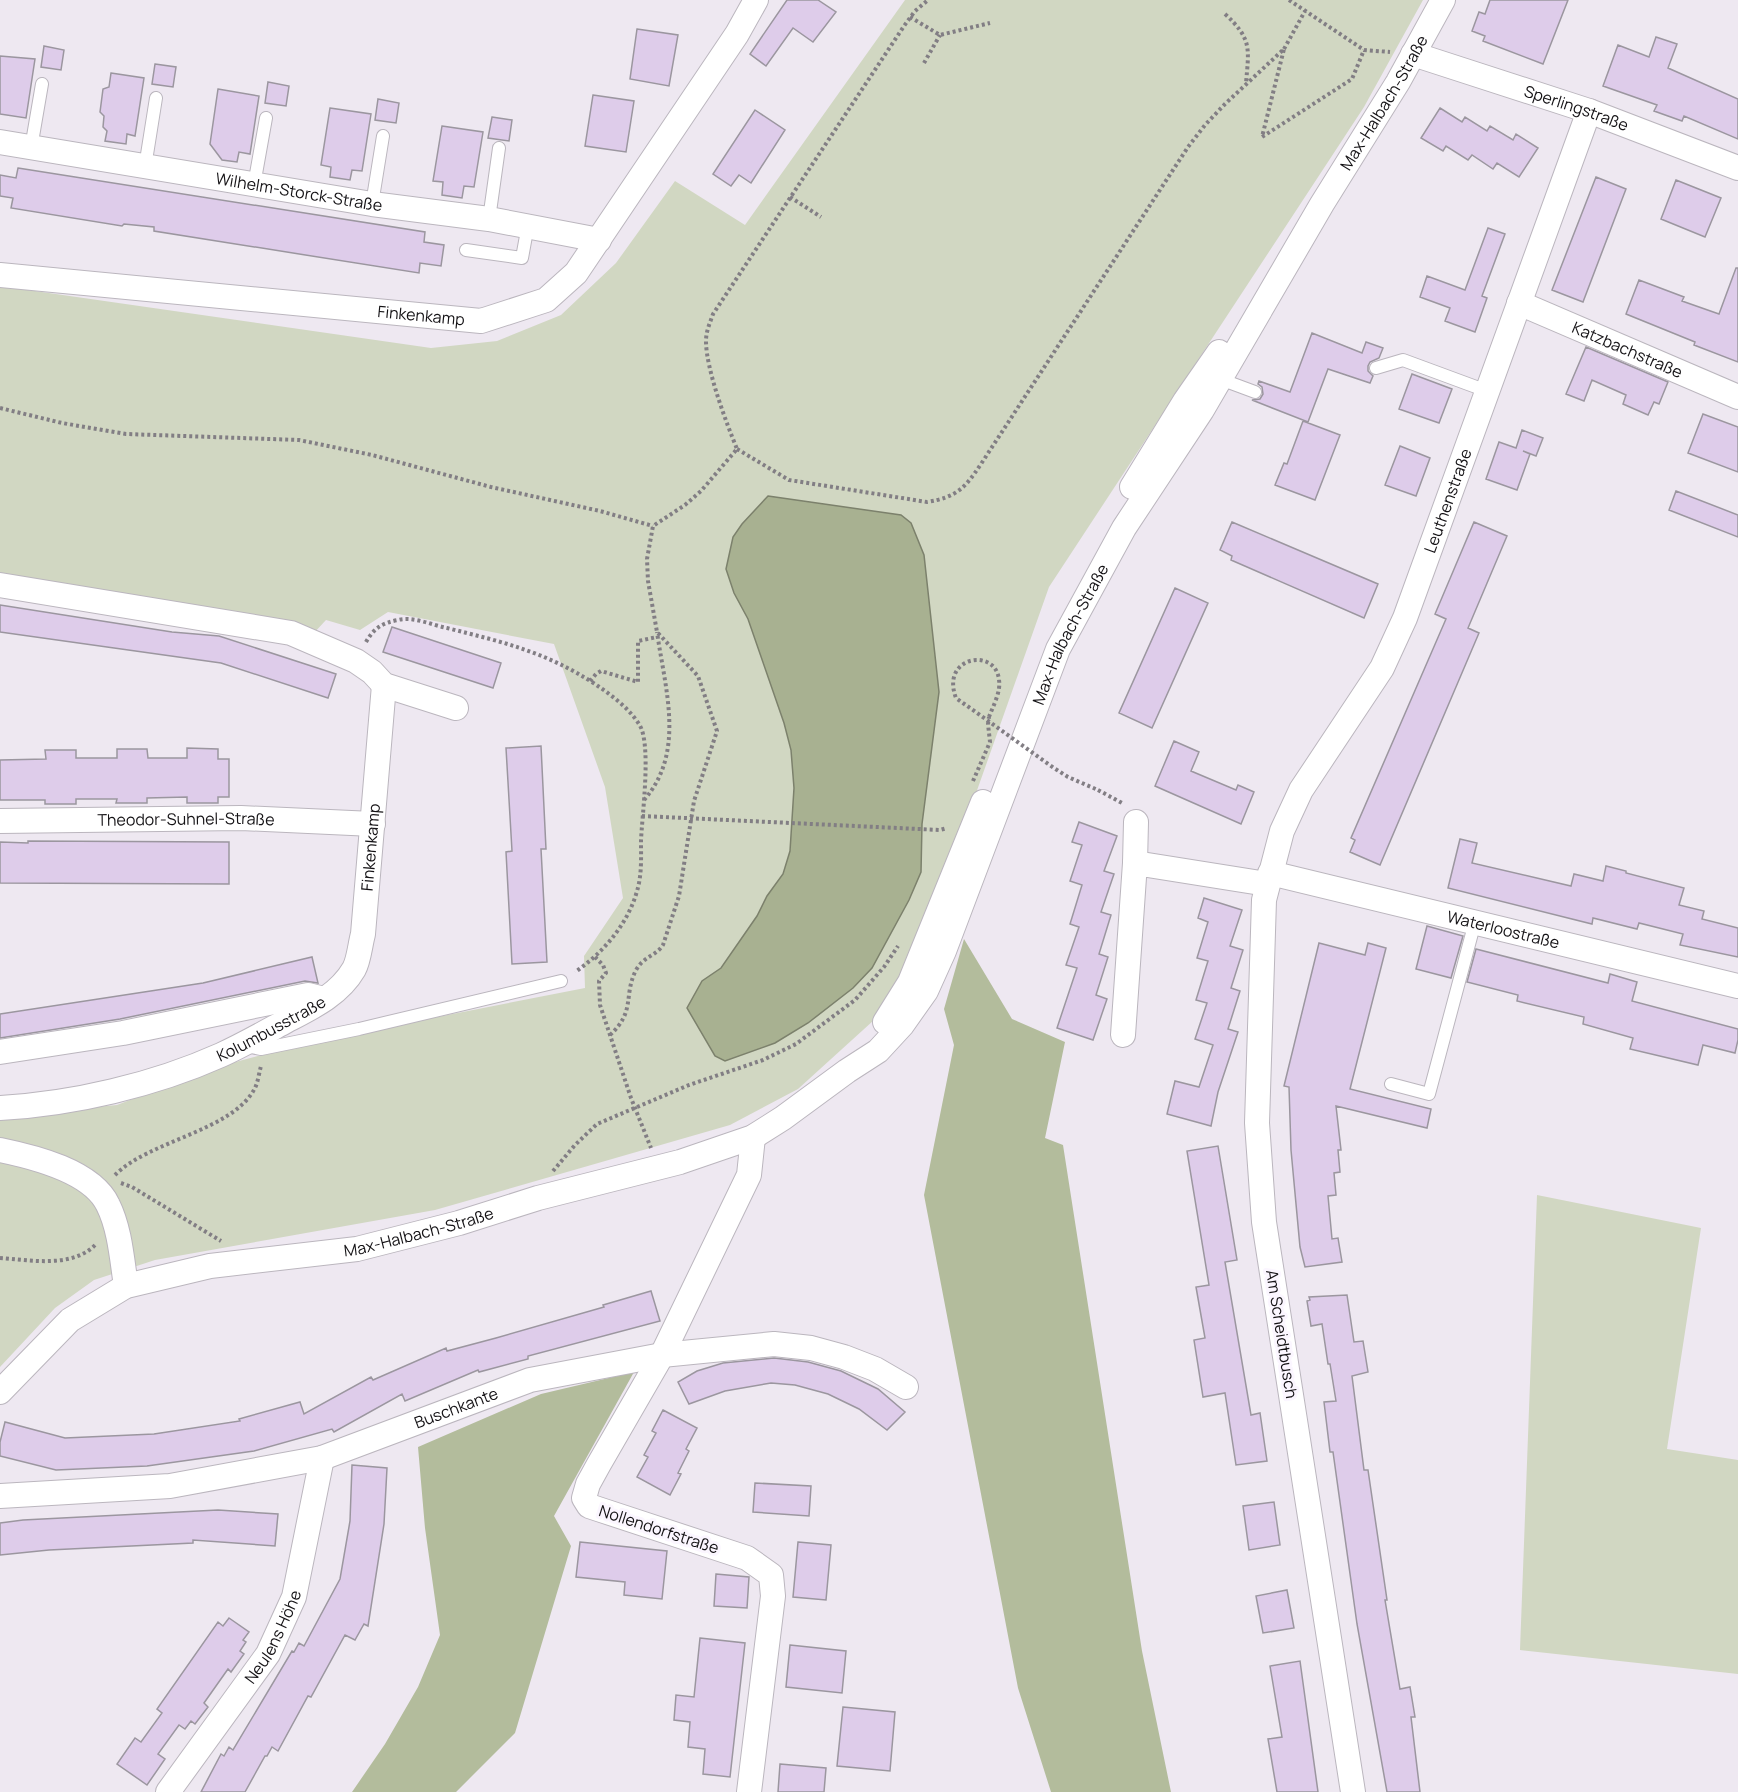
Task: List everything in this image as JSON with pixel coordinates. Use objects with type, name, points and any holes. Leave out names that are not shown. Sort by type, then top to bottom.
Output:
[{"type":"street","name":"Finkenkamp","points":[[0,275],[481,321],[546,300],[576,273],[736,34],[756,0]]},
{"type":"street","name":"Max-Halbach-Straße","points":[[0,1392],[70,1320],[126,1286],[210,1266],[357,1249],[658,1167],[753,1137],[878,1051],[902,1025],[926,991],[944,951],[1058,649],[1124,528],[1202,410],[1323,204],[1398,82],[1443,0]]},
{"type":"street","name":"Sperlingstraße","points":[[1413,54],[1589,111],[1738,168]]},
{"type":"street","name":"Leuthenstraße","points":[[1268,878],[1282,831],[1301,790],[1382,668],[1405,618],[1589,111]]},
{"type":"street","name":"Wilhelm-Storck-Straße","points":[[0,142],[372,204],[528,225],[599,240]]},
{"type":"street","name":"Max-Halbach-Straße","points":[[847,1071],[890,1016],[910,982],[1045,647],[1110,522],[1185,401],[1323,204]]},
{"type":"street","name":"Katzbachstraße","points":[[1519,303],[1738,397]]},
{"type":"street","points":[[0,585],[291,633],[356,661],[372,672],[384,685],[456,708]]},
{"type":"street","name":"Finkenkamp","points":[[326,999],[342,985],[354,968],[363,934],[384,685]]},
{"type":"street","name":"Theodor-Suhnel-Straße","points":[[0,821],[242,818],[373,824]]},
{"type":"street","points":[[1123,1035],[1136,822]]},
{"type":"street","name":"Waterloostraße","points":[[1135,863],[1268,878],[1475,922],[1738,986]]},
{"type":"street","name":"Am Scheidtbusch","points":[[1268,878],[1264,900],[1257,1123],[1264,1222],[1353,1792]]},
{"type":"street","name":"Kolumbusstraße","points":[[0,1052],[123,1033],[308,995],[326,999]]},
{"type":"street","name":"Kolumbusstraße","points":[[0,1108],[81,1098],[114,1091],[252,1047],[326,999]]},
{"type":"street","name":"Nollendorfstraße","points":[[749,1792],[774,1596],[771,1575],[747,1558],[589,1506],[584,1498],[598,1464],[662,1355],[749,1175],[753,1137]]},
{"type":"street","points":[[0,1150],[47,1163],[86,1178],[100,1191],[114,1221],[126,1286]]},
{"type":"street","name":"Buschkante","points":[[0,1496],[170,1486],[322,1458],[530,1380],[662,1355],[774,1344],[811,1348],[875,1369],[906,1387]]},
{"type":"street","name":"Neulens Höhe","points":[[168,1792],[267,1654],[294,1597],[322,1458]]},
{"type":"lane","points":[[31,148],[42,84]]},
{"type":"lane","points":[[145,167],[156,98]]},
{"type":"lane","points":[[254,185],[266,118]]},
{"type":"lane","points":[[372,204],[383,136]]},
{"type":"lane","points":[[489,219],[499,148]]},
{"type":"lane","points":[[466,250],[522,258],[528,225]]},
{"type":"lane","points":[[1376,368],[1403,360],[1487,391]]},
{"type":"lane","points":[[1220,379],[1255,392]]},
{"type":"lane","points":[[1391,1084],[1429,1094],[1475,922]]},
{"type":"lane","points":[[252,1047],[359,1029],[561,981]]},
{"type":"path","points":[[928,0],[910,17],[713,314],[708,327],[706,341],[710,363],[728,427],[737,449],[780,475],[801,483],[927,502],[944,499],[961,490],[981,464],[1188,147],[1205,125],[1284,49]]},
{"type":"path","points":[[1289,0],[1364,50],[1352,79],[1262,137],[1284,49],[1305,11]]},
{"type":"path","points":[[1225,14],[1239,27],[1247,41],[1246,84]]},
{"type":"path","points":[[910,17],[940,35],[990,23]]},
{"type":"path","points":[[924,63],[940,35]]},
{"type":"path","points":[[790,197],[821,217]]},
{"type":"path","points":[[0,408],[62,423],[126,434],[299,440],[372,455],[491,487],[600,511],[653,526]]},
{"type":"path","points":[[643,801],[659,779],[669,746],[670,724],[648,581],[647,559],[653,526],[701,491],[737,449]]},
{"type":"path","points":[[373,630],[398,620],[423,622],[533,651],[559,663],[614,696],[640,725],[644,737],[646,770],[638,890],[625,920],[595,957],[561,981]]},
{"type":"path","points":[[590,681],[601,671],[638,682],[638,641],[657,634]]},
{"type":"path","points":[[610,1035],[626,1015],[634,974],[646,957],[660,950],[663,945],[679,896],[690,818],[717,731],[698,676],[657,634]]},
{"type":"path","points":[[990,739],[988,724],[989,717],[999,688],[999,680],[992,665],[974,659],[958,667],[954,675],[952,682],[956,698],[984,719],[992,724],[1054,768],[1098,790]]},
{"type":"path","points":[[642,816],[940,830]]},
{"type":"path","points":[[538,1198],[555,1168],[597,1124],[689,1085],[763,1060],[796,1044],[855,1000],[884,968],[898,945]]},
{"type":"path","points":[[595,957],[603,965],[606,973],[599,981],[600,1005],[658,1167]]},
{"type":"path","points":[[100,1191],[118,1172],[136,1159],[230,1115],[246,1102],[256,1087],[261,1065],[252,1047]]},
{"type":"path","points":[[100,1191],[116,1183],[126,1184],[189,1222]]},
{"type":"path","points":[[0,1258],[68,1259],[90,1250],[114,1221]]},
{"type":"shaded area","points":[[905,0],[1423,0],[1364,107],[1049,587],[906,991],[798,1089],[730,1125],[435,1210],[155,1260],[94,1280],[55,1308],[0,1367],[0,1116],[117,1105],[213,1068],[310,1042],[585,988],[584,956],[623,898],[605,787],[554,644],[388,612],[360,630],[326,620],[313,634],[0,578],[0,286],[431,348],[497,341],[561,315],[616,263],[675,181],[745,225]]},
{"type":"shaded area","points":[[768,496],[901,515],[911,523],[924,555],[939,692],[922,824],[921,872],[909,900],[872,968],[853,988],[808,1023],[775,1043],[725,1061],[715,1056],[687,1008],[702,981],[721,968],[757,916],[767,896],[783,874],[790,851],[794,788],[791,750],[748,619],[734,593],[726,569],[733,537]]},
{"type":"shaded area","points":[[964,939],[1012,1019],[1065,1042],[1045,1138],[1063,1145],[1142,1651],[1171,1792],[1051,1792],[1018,1688],[924,1195],[954,1045],[944,1009]]},
{"type":"shaded area","points":[[1537,1195],[1701,1228],[1667,1449],[1738,1460],[1738,1674],[1520,1650]]},
{"type":"shaded area","points":[[634,1372],[554,1516],[571,1546],[515,1733],[456,1792],[352,1792],[385,1744],[418,1687],[440,1635],[425,1528],[418,1447],[541,1394]]},
{"type":"building","points":[[787,0],[818,0],[836,12],[813,42],[793,28],[766,66],[750,54]]},
{"type":"building","points":[[1490,0],[1568,0],[1543,64],[1483,41],[1485,36],[1472,31],[1479,12],[1485,14]]},
{"type":"building","points":[[637,29],[678,35],[669,86],[630,79]]},
{"type":"building","points":[[1656,37],[1677,44],[1668,68],[1738,99],[1738,139],[1684,116],[1682,121],[1654,111],[1657,105],[1603,86],[1618,45],[1649,57]]},
{"type":"building","points":[[44,46],[64,50],[61,70],[41,67]]},
{"type":"building","points":[[0,56],[35,59],[26,118],[0,114]]},
{"type":"building","points":[[155,64],[176,67],[173,87],[152,84]]},
{"type":"building","points":[[111,73],[144,78],[135,136],[127,134],[126,144],[105,141],[107,131],[103,127],[104,116],[100,112],[103,89],[109,87]]},
{"type":"building","points":[[268,82],[289,86],[286,106],[265,103]]},
{"type":"building","points":[[218,89],[259,96],[250,154],[239,152],[237,162],[222,160],[210,144]]},
{"type":"building","points":[[593,95],[634,101],[626,152],[585,146]]},
{"type":"building","points":[[378,99],[399,103],[396,123],[375,120]]},
{"type":"building","points":[[330,108],[371,114],[362,171],[352,170],[350,180],[330,177],[331,167],[321,165]]},
{"type":"building","points":[[1440,108],[1462,122],[1465,117],[1487,131],[1490,126],[1513,140],[1516,134],[1538,148],[1519,177],[1497,163],[1493,169],[1472,155],[1468,160],[1446,146],[1443,151],[1421,138]]},
{"type":"building","points":[[755,110],[785,130],[751,183],[739,175],[731,186],[713,174]]},
{"type":"building","points":[[492,117],[512,120],[509,141],[488,138]]},
{"type":"building","points":[[442,126],[483,132],[474,187],[464,186],[462,198],[442,195],[443,182],[433,181]]},
{"type":"building","points":[[18,168],[425,232],[424,242],[444,245],[441,266],[420,263],[419,273],[154,231],[154,227],[124,224],[122,226],[11,208],[13,198],[0,196],[0,175],[16,178]]},
{"type":"building","points":[[1596,177],[1626,189],[1583,302],[1552,290]]},
{"type":"building","points":[[1676,180],[1721,198],[1705,237],[1661,219]]},
{"type":"building","points":[[1488,228],[1505,234],[1482,296],[1487,298],[1475,332],[1445,321],[1450,308],[1420,297],[1427,276],[1465,290]]},
{"type":"building","points":[[1736,268],[1738,268],[1738,362],[1626,314],[1639,280],[1684,297],[1682,301],[1719,314]]},
{"type":"building","points":[[1312,333],[1362,353],[1366,342],[1383,348],[1379,358],[1370,362],[1368,366],[1368,371],[1373,376],[1370,383],[1328,369],[1308,422],[1252,400],[1260,399],[1263,394],[1262,387],[1258,384],[1259,381],[1290,392]]},
{"type":"building","points":[[1586,347],[1668,382],[1659,404],[1654,402],[1648,415],[1623,404],[1626,395],[1592,380],[1584,401],[1566,394]]},
{"type":"building","points":[[1412,374],[1452,389],[1439,423],[1399,409]]},
{"type":"building","points":[[1703,414],[1738,427],[1738,472],[1688,453]]},
{"type":"building","points":[[1303,421],[1340,435],[1315,500],[1275,485],[1284,463],[1287,464]]},
{"type":"building","points":[[1522,430],[1543,438],[1536,456],[1523,451],[1530,454],[1517,490],[1486,479],[1499,442],[1516,448]]},
{"type":"building","points":[[1400,446],[1430,458],[1416,496],[1385,485]]},
{"type":"building","points":[[1676,491],[1738,515],[1738,537],[1669,510]]},
{"type":"building","points":[[1232,522],[1378,584],[1364,618],[1231,560],[1232,556],[1220,550]]},
{"type":"building","points":[[1474,522],[1507,536],[1468,628],[1479,633],[1380,865],[1350,852],[1355,840],[1351,838],[1446,619],[1435,614]]},
{"type":"building","points":[[1175,588],[1208,603],[1152,728],[1119,713]]},
{"type":"building","points":[[0,605],[172,632],[219,636],[336,674],[328,698],[221,663],[0,632]]},
{"type":"building","points":[[392,627],[501,663],[493,688],[383,652]]},
{"type":"building","points":[[1174,741],[1199,752],[1191,771],[1236,790],[1238,785],[1254,792],[1241,824],[1155,786]]},
{"type":"building","points":[[541,746],[546,849],[541,849],[547,962],[512,964],[506,852],[512,851],[506,748]]},
{"type":"building","points":[[187,748],[218,749],[218,759],[229,759],[229,797],[218,797],[218,803],[187,803],[187,797],[147,798],[147,803],[116,803],[117,799],[76,799],[76,804],[45,804],[45,800],[0,800],[0,760],[46,759],[45,750],[76,750],[76,758],[117,758],[117,749],[147,749],[148,758],[187,758]]},
{"type":"building","points":[[1079,822],[1117,836],[1104,871],[1114,874],[1101,912],[1111,915],[1099,954],[1108,957],[1096,995],[1107,999],[1093,1040],[1057,1028],[1077,968],[1066,965],[1079,927],[1070,924],[1082,885],[1070,881],[1082,845],[1072,842]]},
{"type":"building","points":[[1460,839],[1477,843],[1472,863],[1571,886],[1574,874],[1603,881],[1606,866],[1684,888],[1679,905],[1704,911],[1702,919],[1738,928],[1738,957],[1680,945],[1683,934],[1639,923],[1637,929],[1593,918],[1592,924],[1448,888]]},
{"type":"building","points":[[28,841],[229,842],[229,884],[0,883],[0,842],[28,843]]},
{"type":"building","points":[[1204,898],[1242,910],[1230,946],[1243,950],[1231,988],[1240,991],[1228,1029],[1238,1032],[1218,1092],[1211,1126],[1167,1114],[1175,1081],[1199,1087],[1213,1045],[1195,1039],[1207,1003],[1196,1000],[1208,961],[1197,958],[1208,922],[1198,918]]},
{"type":"building","points":[[1427,926],[1463,936],[1451,978],[1416,969]]},
{"type":"building","points":[[1319,943],[1365,955],[1368,943],[1386,948],[1350,1089],[1431,1109],[1427,1128],[1336,1106],[1341,1150],[1338,1150],[1340,1172],[1334,1173],[1336,1195],[1328,1196],[1332,1239],[1338,1238],[1342,1262],[1305,1267],[1300,1247],[1291,1150],[1289,1087],[1284,1086]]},
{"type":"building","points":[[1476,949],[1608,983],[1610,974],[1637,982],[1632,1001],[1738,1029],[1735,1053],[1703,1045],[1698,1065],[1630,1049],[1633,1038],[1583,1024],[1584,1017],[1517,1001],[1518,995],[1467,982]]},
{"type":"building","points":[[312,957],[318,983],[305,981],[120,1019],[0,1038],[0,1014],[203,983]]},
{"type":"building","points":[[1218,1146],[1237,1260],[1225,1262],[1251,1415],[1260,1413],[1267,1461],[1236,1465],[1225,1393],[1203,1397],[1194,1340],[1205,1338],[1196,1287],[1209,1285],[1187,1151]]},
{"type":"building","points":[[651,1291],[660,1321],[528,1356],[528,1359],[479,1372],[478,1370],[405,1401],[402,1394],[334,1432],[332,1429],[254,1451],[147,1466],[56,1470],[0,1456],[0,1442],[5,1422],[65,1438],[154,1434],[240,1421],[239,1419],[300,1402],[304,1414],[371,1377],[373,1380],[446,1348],[447,1351],[496,1338]]},
{"type":"building","points":[[1347,1295],[1354,1342],[1363,1341],[1368,1372],[1352,1376],[1364,1470],[1368,1470],[1387,1600],[1385,1600],[1400,1689],[1410,1687],[1415,1717],[1411,1717],[1420,1792],[1387,1792],[1357,1624],[1333,1452],[1330,1452],[1324,1402],[1336,1401],[1330,1364],[1328,1364],[1322,1324],[1311,1326],[1307,1301],[1310,1300],[1309,1297]]},
{"type":"building","points":[[774,1358],[808,1362],[841,1371],[878,1389],[905,1412],[887,1430],[859,1409],[828,1394],[795,1385],[771,1383],[725,1391],[689,1404],[678,1382],[697,1371],[723,1363]]},
{"type":"building","points":[[663,1410],[697,1428],[686,1449],[689,1451],[678,1473],[681,1474],[670,1495],[637,1477],[648,1457],[644,1455],[656,1433],[652,1431]]},
{"type":"building","points":[[352,1465],[387,1468],[384,1524],[368,1626],[364,1624],[355,1640],[345,1635],[278,1751],[272,1747],[245,1792],[201,1792],[221,1754],[224,1756],[229,1747],[233,1750],[292,1651],[294,1652],[299,1643],[304,1646],[340,1579],[350,1521]]},
{"type":"building","points":[[755,1483],[811,1486],[809,1516],[753,1512]]},
{"type":"building","points":[[1274,1502],[1280,1545],[1249,1550],[1243,1506]]},
{"type":"building","points":[[218,1510],[278,1514],[275,1546],[193,1540],[193,1543],[49,1550],[0,1555],[0,1523]]},
{"type":"building","points":[[580,1542],[667,1551],[662,1599],[624,1595],[625,1582],[576,1577]]},
{"type":"building","points":[[798,1542],[831,1545],[826,1600],[793,1597]]},
{"type":"building","points":[[716,1574],[749,1577],[747,1608],[714,1606]]},
{"type":"building","points":[[1287,1590],[1294,1628],[1263,1633],[1256,1596]]},
{"type":"building","points":[[229,1618],[249,1632],[243,1640],[246,1642],[240,1651],[244,1654],[231,1672],[228,1669],[204,1703],[208,1707],[195,1724],[191,1721],[185,1729],[179,1725],[158,1754],[165,1759],[147,1785],[117,1764],[135,1738],[141,1742],[162,1713],[157,1709],[218,1622],[223,1626]]},
{"type":"building","points":[[700,1638],[745,1643],[730,1777],[703,1774],[705,1749],[688,1747],[690,1722],[674,1720],[676,1695],[694,1697]]},
{"type":"building","points":[[790,1645],[846,1651],[842,1693],[786,1687]]},
{"type":"building","points":[[1300,1661],[1318,1792],[1277,1792],[1268,1739],[1282,1737],[1270,1666]]},
{"type":"building","points":[[843,1707],[895,1712],[890,1771],[837,1766]]},
{"type":"building","points":[[780,1764],[826,1768],[824,1792],[778,1792]]}]
